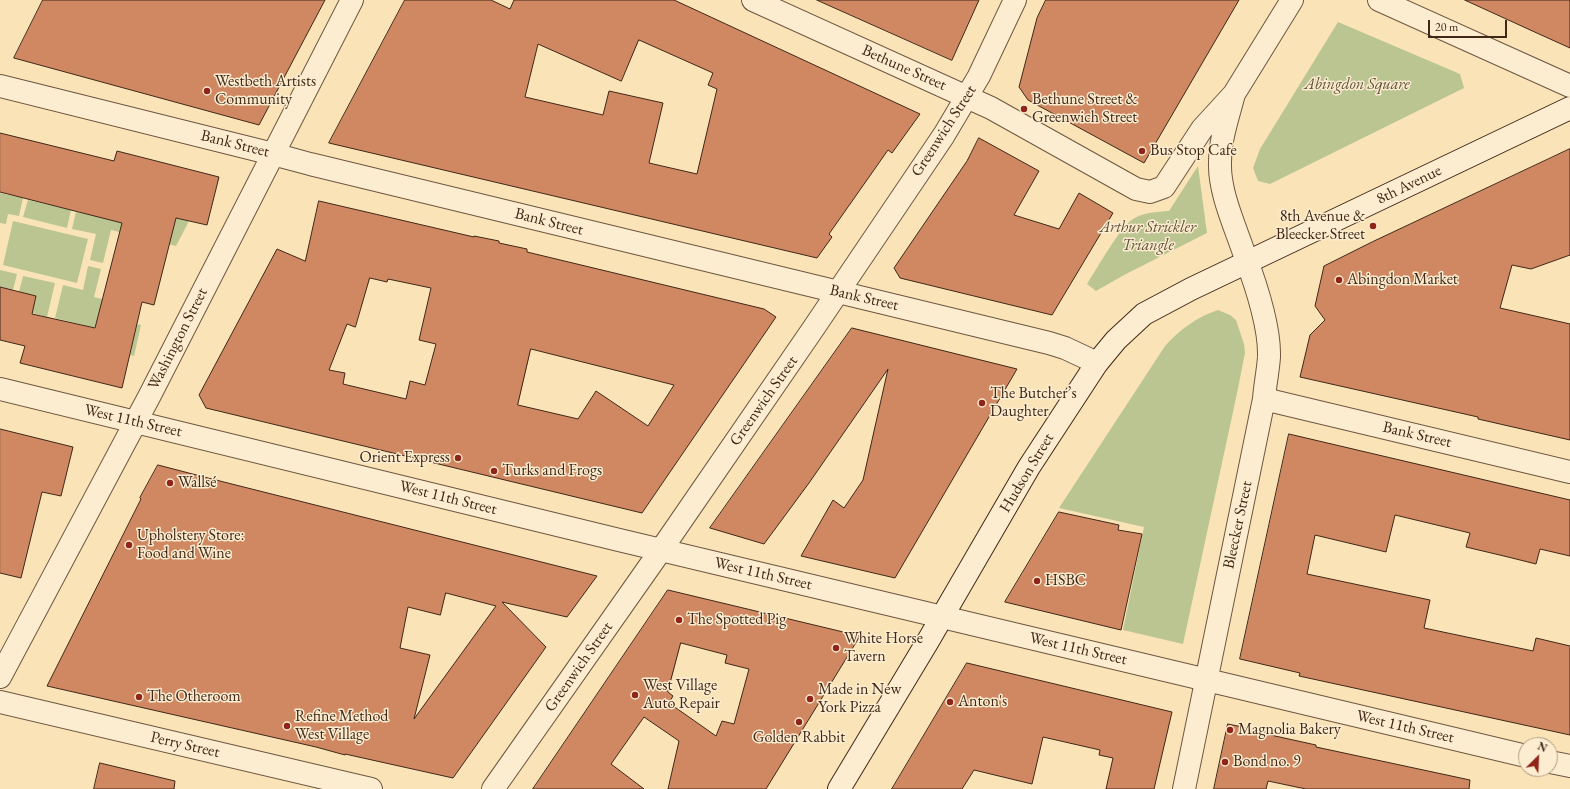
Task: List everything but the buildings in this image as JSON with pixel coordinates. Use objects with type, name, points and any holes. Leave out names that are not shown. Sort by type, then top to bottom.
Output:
[{"type":"street","name":"Washington Street","points":[[0,677],[135,422],[352,0]]},
{"type":"street","name":"Bethune Street","points":[[753,0],[991,108],[1136,189],[1150,192],[1164,187],[1202,129],[1234,94]]},
{"type":"street","name":"Greenwich Street","points":[[493,789],[661,550],[838,292],[968,97],[1015,0]]},
{"type":"street","points":[[1247,262],[1224,193],[1220,164],[1223,135],[1234,94],[1292,0]]},
{"type":"street","points":[[1379,0],[1570,86]]},
{"type":"street","name":"Bank Street","points":[[0,86],[317,166],[1049,343],[1065,348],[1097,363]]},
{"type":"street","name":"8th Avenue","points":[[1247,262],[1570,108]]},
{"type":"street","name":"Hudson Street","points":[[839,789],[928,641],[1029,466],[1097,363],[1116,340],[1144,314],[1165,302],[1247,262]]},
{"type":"street","name":"Bleecker Street","points":[[1184,789],[1264,399],[1269,357],[1268,338],[1247,262]]},
{"type":"street","name":"West 11th Street","points":[[0,389],[661,550],[1518,754]]},
{"type":"street","name":"Bank Street","points":[[1264,399],[1570,472]]},
{"type":"street","name":"Perry Street","points":[[0,702],[371,789]]},
{"type":"street","points":[[1558,764],[1570,766]]},
{"type":"green space","name":"Abingdon Square","points":[[1338,22],[1460,74],[1464,88],[1270,184],[1258,181],[1253,168],[1260,149]]},
{"type":"green space","name":"Arthur Strickler Triangle","points":[[1198,166],[1207,233],[1096,291],[1087,284],[1102,259],[1128,223],[1141,215],[1169,211]]},
{"type":"green space","points":[[0,193],[23,198],[19,216],[8,214],[6,224],[0,223]]},
{"type":"green space","points":[[28,200],[71,210],[67,228],[23,217]]},
{"type":"green space","points":[[104,200],[189,221],[176,246],[111,230],[103,263],[90,260],[96,234],[72,229],[76,212],[100,217]]},
{"type":"green space","points":[[13,221],[88,239],[77,283],[3,265]]},
{"type":"green space","points":[[88,266],[101,269],[94,297],[114,302],[107,331],[55,318],[63,285],[83,290]]},
{"type":"green space","points":[[0,270],[17,274],[13,290],[0,287]]},
{"type":"green space","points":[[23,276],[55,283],[47,317],[32,313],[36,296],[19,292]]},
{"type":"green space","points":[[1218,310],[1230,315],[1236,320],[1244,344],[1245,353],[1183,644],[1123,630],[1144,527],[1059,508],[1165,346],[1189,325],[1203,316]]},
{"type":"green space","points":[[136,324],[141,325],[134,356],[130,355]]},
{"type":"place","name":"Westbeth Artists Community","points":[[207,91]]},
{"type":"place","name":"Bethune Street & Greenwich Street","points":[[1024,109]]},
{"type":"place","name":"Bus Stop Cafe","points":[[1142,151]]},
{"type":"place","name":"8th Avenue & Bleecker Street","points":[[1373,226]]},
{"type":"place","name":"Abingdon Market","points":[[1339,280]]},
{"type":"place","name":"The Butcher’s Daughter","points":[[982,403]]},
{"type":"place","name":"Orient Express","points":[[458,458]]},
{"type":"place","name":"Turks and Frogs","points":[[494,471]]},
{"type":"place","name":"Wallsé","points":[[170,483]]},
{"type":"place","name":"Upholstery Store: Food and Wine","points":[[129,545]]},
{"type":"place","name":"HSBC","points":[[1037,581]]},
{"type":"place","name":"The Spotted Pig","points":[[679,620]]},
{"type":"place","name":"White Horse Tavern","points":[[836,648]]},
{"type":"place","name":"West Village Auto Repair","points":[[635,695]]},
{"type":"place","name":"The Otheroom","points":[[139,697]]},
{"type":"place","name":"Made in New York Pizza","points":[[810,699]]},
{"type":"place","name":"Anton's","points":[[950,702]]},
{"type":"place","name":"Golden Rabbit","points":[[799,722]]},
{"type":"place","name":"Refine Method West Village","points":[[287,726]]},
{"type":"place","name":"Magnolia Bakery","points":[[1230,730]]},
{"type":"place","name":"Bond no. 9","points":[[1225,762]]}]
